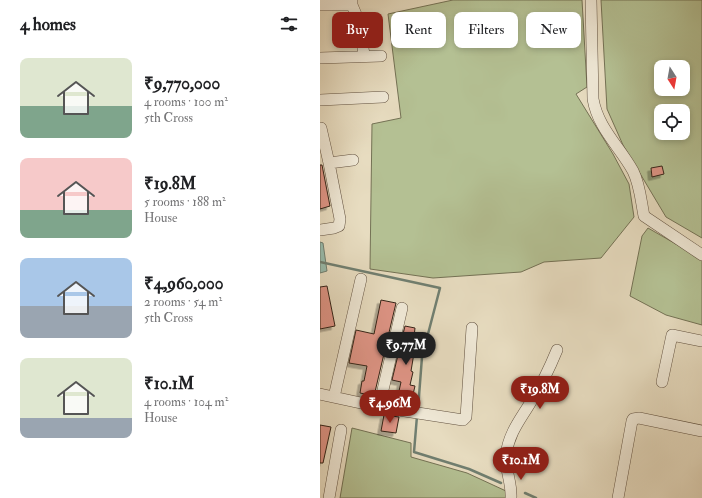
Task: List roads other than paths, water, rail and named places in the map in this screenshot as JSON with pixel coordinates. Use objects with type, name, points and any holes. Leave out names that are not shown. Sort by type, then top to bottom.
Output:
[{"type":"street","points":[[590,0],[593,99],[595,110],[611,139],[633,171],[637,180],[644,216],[702,255]]},
{"type":"street","points":[[320,4],[352,3],[360,24],[364,56]]},
{"type":"street","points":[[320,58],[381,56]]},
{"type":"street","points":[[320,100],[383,97]]},
{"type":"street","points":[[320,230],[339,226],[340,219],[321,128]]},
{"type":"street","points":[[329,162],[353,160]]},
{"type":"street","points":[[334,397],[361,279]]},
{"type":"street","points":[[379,407],[402,308]]},
{"type":"street","points":[[320,394],[379,407],[461,420],[465,419],[472,328]]},
{"type":"street","points":[[662,382],[672,335],[702,341]]},
{"type":"street","points":[[511,498],[512,489],[506,467],[508,442],[513,430],[548,372],[557,350]]},
{"type":"street","points":[[618,498],[633,419],[639,418],[702,431]]},
{"type":"street","points":[[329,498],[341,430]]},
{"type":"waterway","points":[[320,262],[440,288],[422,357],[418,409]]},
{"type":"waterway","points":[[417,416],[414,452],[469,469],[501,483]]},
{"type":"waterway","points":[[525,493],[536,498]]}]
